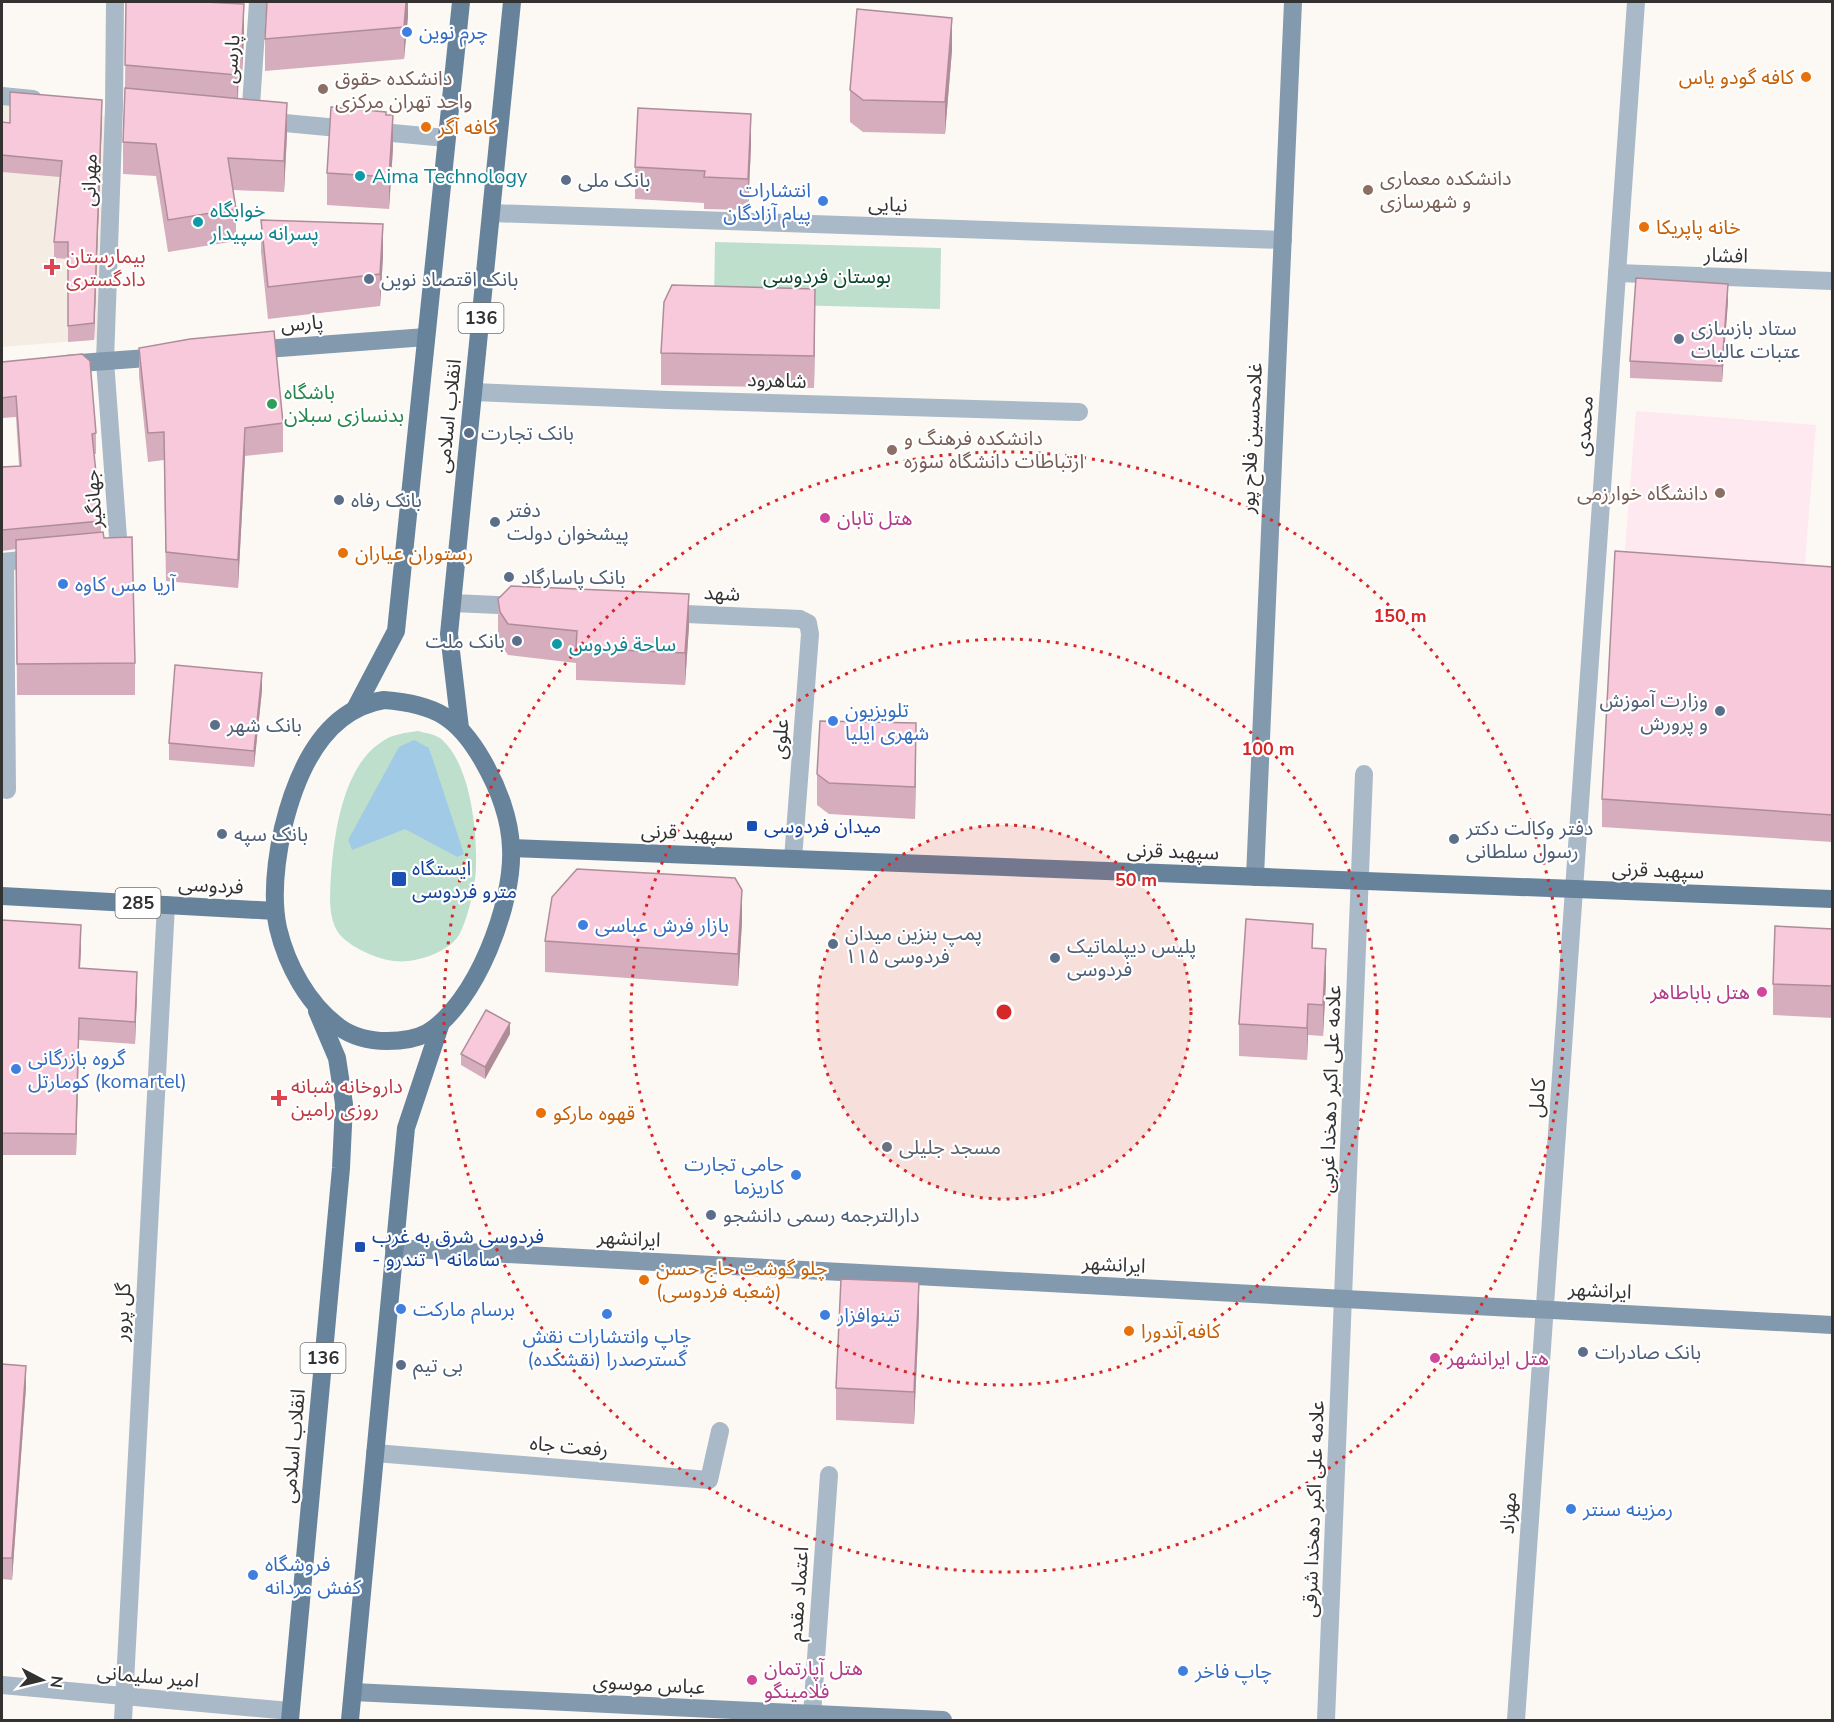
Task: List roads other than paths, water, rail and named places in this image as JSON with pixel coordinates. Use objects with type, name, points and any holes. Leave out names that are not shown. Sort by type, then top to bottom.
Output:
[{"type":"main road","name":"انقلاب اسلامی","points":[[355,709],[396,631],[461,2]]},
{"type":"main road","name":"انقلاب اسلامی","points":[[460,728],[449,634],[512,2]]},
{"type":"main road","points":[[384,700],[412,703],[434,710],[460,728],[481,758],[494,784],[502,806],[511,848],[508,885],[492,942],[465,994],[441,1022],[428,1032],[404,1041],[380,1041],[356,1036],[328,1018],[312,1001],[301,985],[282,943],[275,911],[275,879],[279,849],[291,798],[306,761],[320,740],[355,709],[366,704],[384,700]]},
{"type":"main road","name":"سپهبد قرنی","points":[[511,848],[1833,899]]},
{"type":"main road","name":"فردوسی","points":[[2,896],[275,911]]},
{"type":"main road","name":"انقلاب اسلامی","points":[[290,1716],[341,1168],[344,1104],[337,1058],[312,1001]]},
{"type":"main road","points":[[350,1720],[406,1128],[441,1022]]},
{"type":"street","name":"مهرانی","points":[[105,361],[120,107],[115,2]]},
{"type":"street","name":"پارسی","points":[[258,2],[244,119],[446,138]]},
{"type":"street","name":"غلامحسین فلاح‌ پور","points":[[1254,877],[1293,2]]},
{"type":"street","name":"محمدی","points":[[1574,889],[1636,2]]},
{"type":"street","points":[[2,96],[47,100]]},
{"type":"street","points":[[92,105],[120,107]]},
{"type":"street","name":"نیایی","points":[[491,213],[1283,240]]},
{"type":"street","name":"افشار","points":[[1617,273],[1833,281]]},
{"type":"street","name":"پارس","points":[[236,351],[426,337]]},
{"type":"street","points":[[48,366],[177,355]]},
{"type":"street","name":"جهانگیر","points":[[96,553],[119,551],[105,361]]},
{"type":"street","name":"شاهرود","points":[[473,392],[1079,412]]},
{"type":"street","points":[[7,790],[3,562],[62,556]]},
{"type":"street","points":[[452,603],[536,607]]},
{"type":"street","name":"شهد","points":[[644,612],[800,619],[808,623]]},
{"type":"street","name":"علوی","points":[[793,859],[809,646],[808,623]]},
{"type":"street","name":"علامه علی اکبر دهخدا غربی","points":[[1344,1299],[1364,774]]},
{"type":"street","name":"کامل","points":[[1544,1309],[1574,889]]},
{"type":"street","name":"گل پرور","points":[[123,1720],[166,905]]},
{"type":"street","name":"ایرانشهر","points":[[394,1248],[1833,1325]]},
{"type":"street","name":"علامه علی اکبر دهخدا شرقی","points":[[1326,1720],[1344,1299]]},
{"type":"street","name":"مهزاد","points":[[1516,1720],[1544,1309]]},
{"type":"street","name":"رفعت جاه","points":[[375,1454],[709,1480],[720,1431]]},
{"type":"street","name":"اعتماد مقدم","points":[[812,1715],[829,1476]]},
{"type":"street","name":"امیر سلیمانی","points":[[2,1685],[125,1696],[290,1716]]},
{"type":"street","name":"عباس موسوی","points":[[353,1692],[852,1718],[943,1720]]},
{"type":"water","points":[[414,740],[429,748],[464,854],[457,857],[405,829],[352,850],[348,840],[399,747]]},
{"type":"place","name":"چرم نوین","points":[[407,32]]},
{"type":"place","name":"کافه گودو یاس","points":[[1806,77]]},
{"type":"place","name":"دانشکده حقوق واحد تهران مرکزی","points":[[323,89]]},
{"type":"place","name":"کافه آگر","points":[[426,127]]},
{"type":"place","name":"Aima Technology","points":[[360,176]]},
{"type":"place","name":"بانک ملی","points":[[566,180]]},
{"type":"place","name":"دانشکده معماری و شهرسازی","points":[[1368,190]]},
{"type":"place","name":"انتشارات پیام آزادگان","points":[[823,201]]},
{"type":"place","name":"خوابگاه پسرانه سپیدار","points":[[198,222]]},
{"type":"place","name":"خانه پاپریکا","points":[[1644,227]]},
{"type":"place","name":"بیمارستان دادگستری","points":[[52,267]]},
{"type":"place","name":"بانک اقتصاد نوین","points":[[369,279]]},
{"type":"place","name":"ستاد بازسازی عتبات عالیات","points":[[1679,339]]},
{"type":"place","name":"باشگاه بدنسازی سبلان","points":[[272,404]]},
{"type":"place","name":"بانک تجارت","points":[[469,433]]},
{"type":"place","name":"دانشکده فرهنگ و ارتباطات دانشگاه سوره","points":[[892,450]]},
{"type":"place","name":"دانشگاه خوارزمی","points":[[1720,493]]},
{"type":"place","name":"بانک رفاه","points":[[339,500]]},
{"type":"place","name":"هتل تابان","points":[[825,518]]},
{"type":"place","name":"دفتر پیشخوان دولت","points":[[495,522]]},
{"type":"place","name":"رستوران عیاران","points":[[343,553]]},
{"type":"place","name":"بانک پاسارگاد","points":[[509,577]]},
{"type":"place","name":"آریا مس کاوه","points":[[63,584]]},
{"type":"place","name":"بانک ملت","points":[[517,641]]},
{"type":"place","name":"ساحة فردوس","points":[[557,644]]},
{"type":"place","name":"وزارت آموزش و پرورش","points":[[1720,711]]},
{"type":"place","name":"تلویزیون شهری ایلیا","points":[[833,721]]},
{"type":"place","name":"بانک شهر","points":[[215,725]]},
{"type":"place","name":"میدان فردوسی","points":[[752,826]]},
{"type":"place","name":"بانک سپه","points":[[222,834]]},
{"type":"place","name":"دفتر وکالت دکتر رسول سلطانی","points":[[1454,839]]},
{"type":"place","name":"ایستگاه مترو فردوسی","points":[[399,879]]},
{"type":"place","name":"بازار فرش عباسی","points":[[583,925]]},
{"type":"place","name":"پمپ بنزین میدان فردوسی ۱۱۵","points":[[833,944]]},
{"type":"place","name":"پلیس دیپلماتیک فردوسی","points":[[1055,958]]},
{"type":"place","name":"هتل باباطاهر","points":[[1762,992]]},
{"type":"place","name":"گروه بازرگانی کومارتل (komartel)","points":[[16,1069]]},
{"type":"place","name":"داروخانه شبانه روزی رامین","points":[[279,1098]]},
{"type":"place","name":"قهوه مارکو","points":[[541,1113]]},
{"type":"place","name":"مسجد جلیلی","points":[[887,1147]]},
{"type":"place","name":"حامی تجارت کاریزما","points":[[796,1175]]},
{"type":"place","name":"دارالترجمه رسمی دانشجو","points":[[711,1215]]},
{"type":"place","name":"فردوسی شرق به غرب - سامانه ۱ تندرو","points":[[360,1247]]},
{"type":"place","name":"چلو گوشت حاج حسن (شعبه فردوسی)","points":[[644,1280]]},
{"type":"place","name":"برسام مارکت","points":[[401,1309]]},
{"type":"place","name":"چاپ وانتشارات نقش گسترصدرا (نقشکده)","points":[[607,1314]]},
{"type":"place","name":"تینوافزار","points":[[825,1315]]},
{"type":"place","name":"کافه آندورا","points":[[1129,1331]]},
{"type":"place","name":"بانک صادرات","points":[[1583,1352]]},
{"type":"place","name":"هتل ایرانشهر","points":[[1435,1358]]},
{"type":"place","name":"بی تیم","points":[[401,1365]]},
{"type":"place","name":"رمزینه سنتر","points":[[1571,1509]]},
{"type":"place","name":"فروشگاه کفش مردانه","points":[[253,1575]]},
{"type":"place","name":"چاپ فاخر","points":[[1183,1671]]},
{"type":"place","name":"هتل آپارتمان فلامینگو","points":[[752,1680]]},
{"type":"park label","name":"بوستان فردوسی","points":[[827,276]]}]
